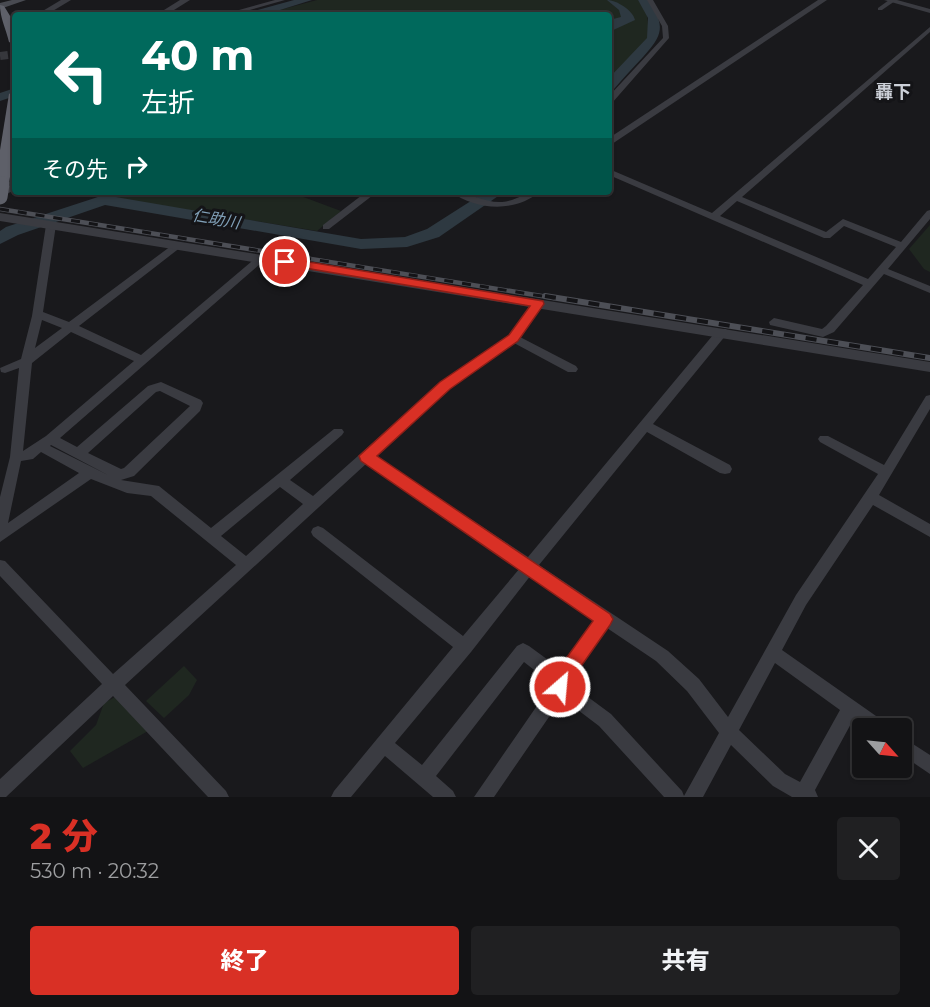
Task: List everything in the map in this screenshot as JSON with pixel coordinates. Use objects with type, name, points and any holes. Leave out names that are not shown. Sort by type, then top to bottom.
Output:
[{"type":"highway","points":[[0,7],[12,30]]},
{"type":"highway","points":[[4,190],[12,119]]},
{"type":"main road","points":[[0,7],[22,0]]},
{"type":"street","points":[[46,12],[68,0]]},
{"type":"street","points":[[165,12],[186,0]]},
{"type":"street","points":[[236,12],[282,0]]},
{"type":"street","points":[[612,99],[666,38],[665,26],[650,0]]},
{"type":"street","points":[[612,141],[824,0]]},
{"type":"street","points":[[880,9],[890,1],[930,11]]},
{"type":"street","points":[[714,216],[930,29]]},
{"type":"street","points":[[612,173],[870,285]]},
{"type":"street","points":[[326,228],[368,195]]},
{"type":"street","points":[[466,195],[502,206],[529,195]]},
{"type":"street","points":[[735,197],[827,236],[843,222],[903,246]]},
{"type":"street","points":[[774,322],[824,333],[830,329],[930,213]]},
{"type":"street","points":[[0,217],[722,332],[930,368]]},
{"type":"street","points":[[0,526],[2,508],[16,457],[26,361],[37,316],[51,225]]},
{"type":"street","points":[[5,369],[26,361],[178,245]]},
{"type":"street","points":[[16,457],[28,455],[45,442],[262,258]]},
{"type":"street","points":[[882,270],[930,290]]},
{"type":"street","points":[[0,791],[114,684],[445,385],[513,338],[538,304]]},
{"type":"street","points":[[37,316],[46,316],[141,359]]},
{"type":"street","points":[[340,797],[722,332]]},
{"type":"street","points":[[513,338],[572,369]]},
{"type":"street","points":[[45,442],[79,453],[120,475],[129,472],[196,408],[197,403],[160,386],[152,389],[79,453]]},
{"type":"street","points":[[693,797],[801,600],[870,497],[930,399]]},
{"type":"street","points":[[645,426],[725,469]]},
{"type":"street","points":[[211,536],[338,432]]},
{"type":"street","points":[[824,439],[886,472]]},
{"type":"street","points":[[45,442],[89,473],[141,492],[153,490],[247,565]]},
{"type":"street","points":[[366,456],[604,619],[662,656],[693,685],[728,730],[779,780],[806,795],[850,708]]},
{"type":"street","points":[[0,536],[89,473]]},
{"type":"street","points":[[280,480],[313,504]]},
{"type":"street","points":[[870,497],[930,531]]},
{"type":"street","points":[[318,532],[465,647]]},
{"type":"street","points":[[0,566],[220,797]]},
{"type":"street","points":[[483,797],[604,619]]},
{"type":"street","points":[[424,777],[523,651],[605,720],[676,797]]},
{"type":"street","points":[[772,652],[864,718]]},
{"type":"street","points":[[384,744],[447,797]]},
{"type":"street","points":[[912,752],[930,765]]},
{"type":"shaded area","points":[[317,0],[638,0],[647,13],[649,37],[612,77],[612,12],[272,12]]},
{"type":"shaded area","points":[[607,0],[624,6],[635,20],[612,31],[612,19],[621,17],[619,10]]},
{"type":"shaded area","points":[[104,195],[298,195],[341,211],[317,231]]},
{"type":"shaded area","points":[[930,225],[930,272],[924,269],[909,249]]},
{"type":"shaded area","points":[[184,666],[197,680],[189,695],[164,718],[146,701]]},
{"type":"shaded area","points":[[115,697],[148,731],[83,768],[70,751],[96,725],[104,703]]},
{"type":"waterway","points":[[262,12],[307,0]]},
{"type":"waterway","name":"仁助川","points":[[612,83],[653,39],[655,28],[653,18],[643,0]]},
{"type":"waterway","points":[[0,97],[12,93]]},
{"type":"waterway","name":"仁助川","points":[[0,239],[12,231],[104,200],[361,244],[407,242],[433,233],[491,195]]},
{"type":"tunnel","points":[[0,56],[12,54]]},
{"type":"railway","points":[[0,209],[554,298]]},
{"type":"railway","points":[[545,296],[930,358]]},
{"type":"district","name":"轟下","points":[[893,92]]},
{"type":"route","points":[[285,262],[538,304],[513,338],[445,385],[366,456],[604,619],[561,678],[560,687]]}]
